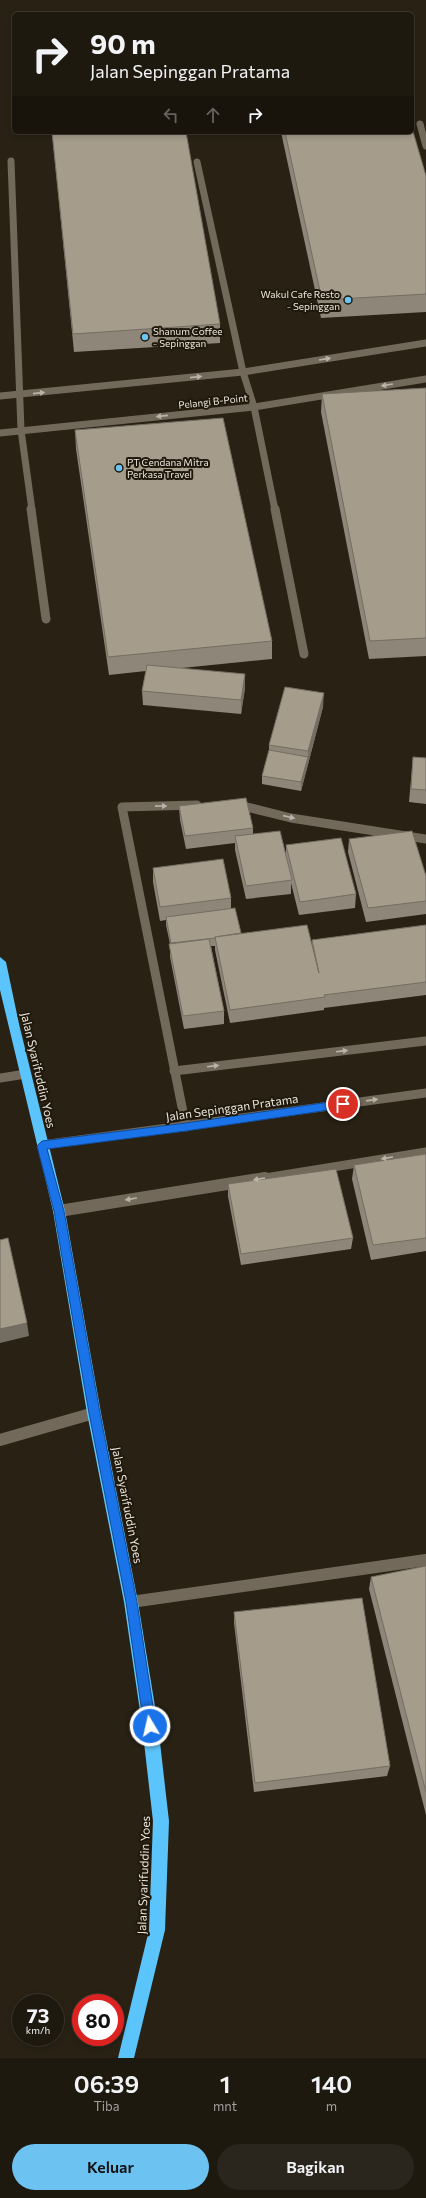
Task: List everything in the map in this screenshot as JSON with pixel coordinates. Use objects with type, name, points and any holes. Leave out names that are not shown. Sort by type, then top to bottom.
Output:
[{"type":"highway","name":"Jalan Syarifuddin Yoes","points":[[0,962],[13,1024],[59,1211],[94,1413],[131,1602],[150,1726],[161,1821],[157,1930],[126,2058]]},
{"type":"street","points":[[420,124],[426,146]]},
{"type":"street","points":[[11,161],[18,395],[21,430],[46,619]]},
{"type":"street","points":[[197,162],[243,372],[254,406],[304,654]]},
{"type":"street","points":[[0,396],[243,372],[426,343]]},
{"type":"street","name":"Pelangi B-Point","points":[[0,433],[254,406],[426,379]]},
{"type":"street","points":[[224,804],[240,804],[291,818],[426,839]]},
{"type":"street","points":[[186,1127],[122,807],[208,805]]},
{"type":"street","points":[[174,1071],[426,1041]]},
{"type":"street","points":[[0,1078],[26,1074]]},
{"type":"street","name":"Jalan Sepinggan Pratama","points":[[42,1146],[186,1127],[426,1092]]},
{"type":"street","points":[[59,1211],[426,1152]]},
{"type":"street","points":[[0,1440],[94,1413]]},
{"type":"street","points":[[131,1602],[426,1560]]},
{"type":"building","points":[[52,134],[186,134],[220,324],[73,334]]},
{"type":"building","points":[[285,134],[414,134],[426,176],[426,294],[322,300]]},
{"type":"building","points":[[426,388],[426,638],[370,641],[322,394]]},
{"type":"building","points":[[223,418],[272,641],[108,657],[75,430]]},
{"type":"building","points":[[147,665],[245,674],[241,700],[142,691]]},
{"type":"building","points":[[285,687],[324,693],[308,751],[269,745]]},
{"type":"building","points":[[269,750],[308,757],[301,782],[262,776]]},
{"type":"building","points":[[413,757],[426,758],[426,790],[411,789]]},
{"type":"building","points":[[246,798],[253,828],[185,836],[179,806]]},
{"type":"building","points":[[280,831],[292,880],[246,886],[235,836]]},
{"type":"building","points":[[412,831],[426,876],[426,901],[368,908],[349,839]]},
{"type":"building","points":[[341,838],[356,894],[300,902],[286,845]]},
{"type":"building","points":[[223,859],[231,898],[160,907],[153,868]]},
{"type":"building","points":[[235,908],[241,933],[215,938],[171,943],[166,917]]},
{"type":"building","points":[[307,925],[319,973],[312,940],[426,925],[426,982],[324,995],[325,997],[230,1010],[215,937]]},
{"type":"building","points":[[209,939],[224,1011],[183,1016],[169,944]]},
{"type":"building","points":[[426,1154],[426,1238],[373,1245],[354,1165]]},
{"type":"building","points":[[336,1169],[353,1238],[241,1254],[228,1184]]},
{"type":"building","points":[[8,1238],[27,1323],[0,1329],[0,1240]]},
{"type":"building","points":[[426,1566],[426,1792],[371,1577]]},
{"type":"building","points":[[362,1598],[390,1766],[255,1783],[234,1612]]},
{"type":"place","name":"Wakul Cafe Resto - Sepinggan","points":[[348,300]]},
{"type":"place","name":"Shanum Coffee - Sepinggan","points":[[145,337]]},
{"type":"place","name":"PT Cendana Mitra Perkasa Travel","points":[[119,468]]},
{"type":"route","points":[[150,1726],[131,1602],[94,1413],[59,1211],[42,1146],[343,1104]]}]
